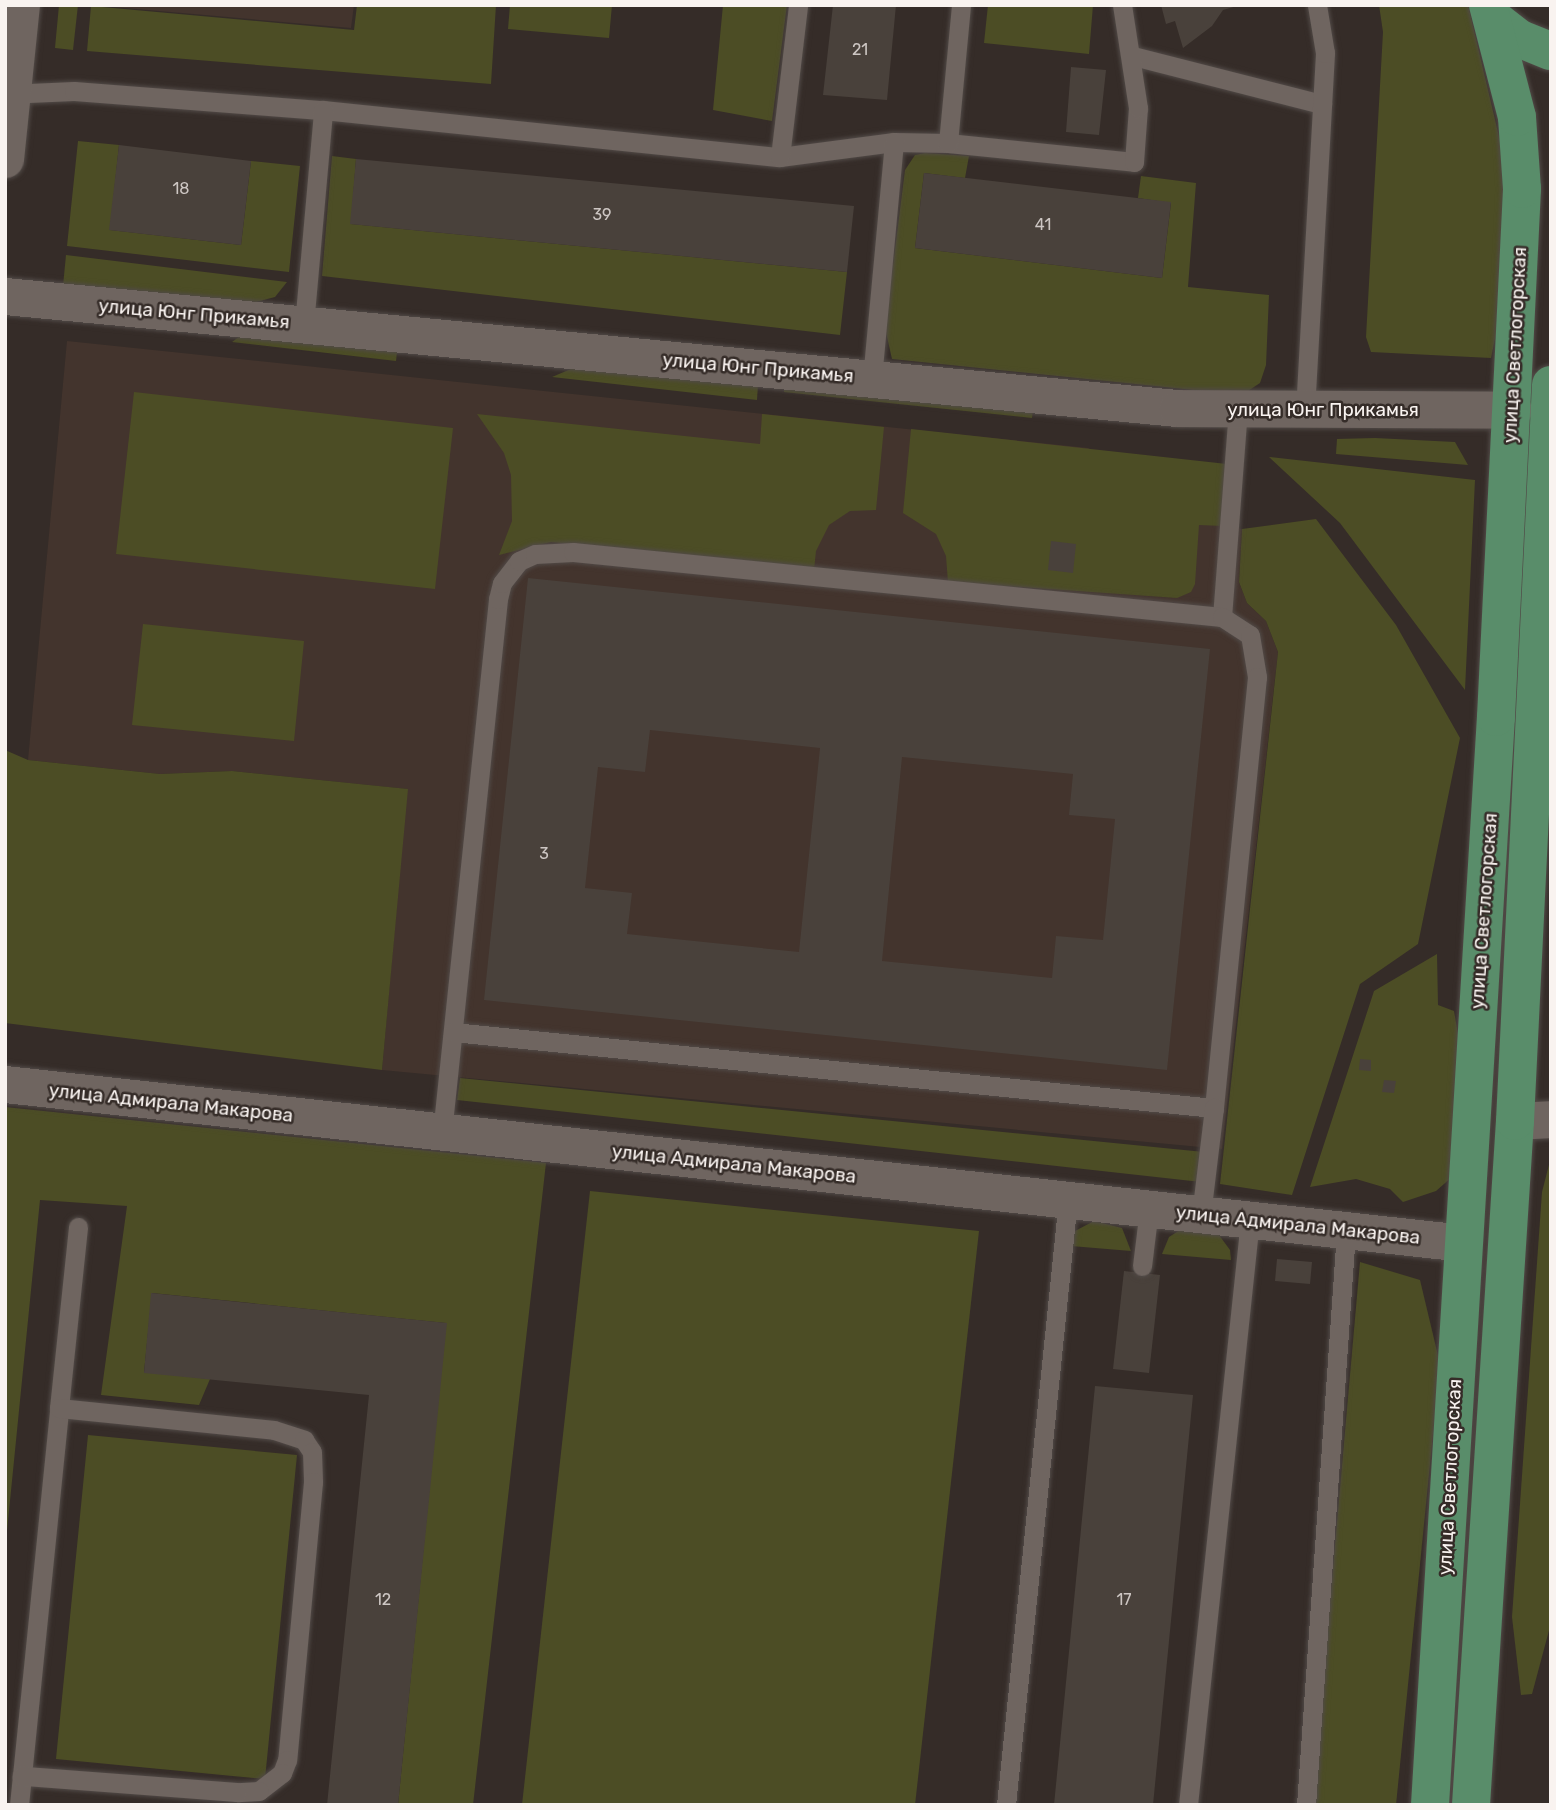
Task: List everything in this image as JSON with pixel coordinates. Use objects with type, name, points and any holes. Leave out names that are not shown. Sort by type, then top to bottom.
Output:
[{"type":"main road","points":[[1491,12],[1518,37],[1551,51]]},
{"type":"main road","name":"улица Светлогорская","points":[[1430,1805],[1513,410],[1522,189],[1517,117],[1491,12]]},
{"type":"main road","name":"улица Светлогорская","points":[[1471,1805],[1533,1120],[1551,385]]},
{"type":"street","points":[[5,159],[9,94],[21,5]]},
{"type":"street","name":"улица Юнг Прикамья","points":[[5,296],[872,379],[1238,411],[1513,410]]},
{"type":"street","name":"улица Адмирала Макарова","points":[[5,1084],[1463,1243]]},
{"type":"lane","points":[[780,157],[798,5]]},
{"type":"lane","points":[[947,143],[961,5]]},
{"type":"lane","points":[[9,94],[74,91],[323,110],[780,157],[894,142],[947,143],[1134,162],[1138,108],[1133,56],[1122,5]]},
{"type":"lane","points":[[1305,411],[1325,53],[1317,5]]},
{"type":"lane","points":[[1133,56],[1322,104]]},
{"type":"lane","points":[[304,325],[323,110]]},
{"type":"lane","points":[[872,379],[894,142]]},
{"type":"lane","points":[[1222,617],[1238,411]]},
{"type":"lane","points":[[442,1133],[498,600],[509,572],[519,561],[535,554],[573,552],[1222,617],[1250,635],[1257,677],[1201,1215]]},
{"type":"lane","points":[[453,1032],[1214,1108]]},
{"type":"lane","points":[[1006,1805],[1068,1199]]},
{"type":"lane","points":[[1142,1266],[1149,1209]]},
{"type":"lane","points":[[1188,1805],[1250,1220]]},
{"type":"lane","points":[[19,1805],[78,1227]]},
{"type":"lane","points":[[1306,1805],[1346,1231]]},
{"type":"lane","points":[[22,1776],[258,1791],[282,1773],[288,1746],[313,1482],[312,1452],[304,1440],[274,1430],[59,1408]]},
{"type":"shaded area","points":[[59,5],[78,5],[73,50],[55,48]]},
{"type":"shaded area","points":[[91,5],[354,5],[351,28]]},
{"type":"shaded area","points":[[357,5],[496,5],[491,84],[87,51],[91,6],[354,30]]},
{"type":"shaded area","points":[[510,5],[612,5],[609,38],[508,29]]},
{"type":"shaded area","points":[[723,5],[787,5],[772,121],[713,110]]},
{"type":"shaded area","points":[[988,5],[1093,5],[1089,54],[984,43]]},
{"type":"shaded area","points":[[1379,5],[1468,5],[1509,179],[1506,286],[1491,358],[1371,352],[1366,337],[1383,32]]},
{"type":"shaded area","points":[[78,141],[119,145],[110,230],[241,245],[251,161],[300,166],[289,272],[67,246]]},
{"type":"shaded area","points":[[925,153],[969,156],[965,178],[924,173],[915,248],[1162,278],[1171,203],[1138,198],[1141,176],[1196,183],[1188,287],[1269,295],[1266,365],[1260,383],[1248,391],[1223,393],[892,359],[885,328],[905,170],[915,155]]},
{"type":"shaded area","points":[[332,156],[356,159],[351,224],[847,272],[840,335],[322,276]]},
{"type":"shaded area","points":[[66,255],[287,282],[275,297],[256,302],[63,286]]},
{"type":"shaded area","points":[[251,328],[398,344],[396,361],[232,342]]},
{"type":"shaded area","points":[[67,341],[1088,448],[1224,526],[1242,529],[1239,582],[1247,603],[1266,621],[1278,652],[1222,1149],[382,1070],[407,789],[232,771],[160,774],[28,760]]},
{"type":"shaded area","points":[[578,366],[758,385],[757,400],[552,377]]},
{"type":"shaded area","points":[[785,378],[1034,404],[1032,418],[784,392]]},
{"type":"shaded area","points":[[134,392],[453,428],[435,589],[116,554]]},
{"type":"shaded area","points":[[477,414],[760,444],[762,414],[884,427],[876,510],[850,511],[829,525],[816,551],[814,570],[551,542],[499,555],[512,521],[511,475],[504,453]]},
{"type":"shaded area","points":[[911,429],[1227,464],[1223,526],[1199,525],[1195,584],[1191,592],[1177,598],[948,582],[946,556],[936,534],[903,513]]},
{"type":"shaded area","points":[[1337,439],[1455,442],[1468,465],[1336,454]]},
{"type":"shaded area","points":[[1269,457],[1475,480],[1465,690],[1340,523]]},
{"type":"shaded area","points":[[1316,519],[1396,625],[1460,738],[1418,944],[1360,984],[1292,1195],[1220,1184],[1278,652],[1266,621],[1247,603],[1239,582],[1242,529]]},
{"type":"shaded area","points":[[143,624],[304,641],[294,741],[132,725]]},
{"type":"shaded area","points":[[5,750],[28,760],[160,774],[232,771],[408,789],[382,1070],[5,1023]]},
{"type":"shaded area","points":[[1437,954],[1438,1005],[1454,1011],[1460,1045],[1452,1177],[1436,1191],[1403,1202],[1390,1189],[1356,1179],[1310,1187],[1374,991]]},
{"type":"shaded area","points":[[460,1078],[1204,1152],[1201,1182],[457,1100]]},
{"type":"shaded area","points":[[5,1107],[546,1163],[473,1805],[398,1805],[446,1323],[152,1293],[144,1372],[210,1379],[199,1405],[101,1395],[127,1206],[40,1200],[5,1551]]},
{"type":"shaded area","points":[[1551,1157],[1551,1623],[1532,1694],[1521,1695],[1512,1617],[1542,1192]]},
{"type":"shaded area","points":[[590,1191],[979,1231],[915,1805],[522,1805]]},
{"type":"shaded area","points":[[1094,1221],[1122,1228],[1131,1251],[1071,1246],[1075,1231]]},
{"type":"shaded area","points":[[1183,1228],[1219,1235],[1230,1250],[1231,1260],[1162,1254],[1169,1237]]},
{"type":"shaded area","points":[[1360,1262],[1420,1280],[1440,1364],[1396,1805],[1312,1805]]},
{"type":"shaded area","points":[[88,1435],[297,1455],[265,1779],[56,1759]]},
{"type":"building","points":[[833,5],[896,5],[887,100],[823,95]]},
{"type":"building","points":[[1161,5],[1237,6],[1223,10],[1212,26],[1183,48],[1175,21],[1166,24]]},
{"type":"building","points":[[1071,67],[1106,70],[1099,135],[1066,132]]},
{"type":"building","points":[[119,145],[251,161],[241,245],[109,230]]},
{"type":"building","points":[[356,159],[854,206],[847,272],[350,224]]},
{"type":"building","points":[[924,173],[1171,202],[1162,278],[915,248]]},
{"type":"building","points":[[1051,541],[1076,544],[1073,573],[1048,570]]},
{"type":"building","points":[[528,578],[1210,649],[1167,1070],[484,1000]],"holes":[[[650,730],[820,748],[799,952],[627,934],[632,893],[585,888],[598,767],[645,772]],[[902,757],[1073,774],[1069,815],[1115,819],[1103,940],[1056,936],[1052,978],[882,961]]]},
{"type":"building","points":[[1360,1059],[1371,1060],[1371,1071],[1359,1070]]},
{"type":"building","points":[[1384,1080],[1396,1081],[1394,1093],[1382,1092]]},
{"type":"building","points":[[1277,1259],[1312,1262],[1310,1284],[1275,1281]]},
{"type":"building","points":[[1124,1271],[1160,1275],[1149,1373],[1113,1369]]},
{"type":"building","points":[[151,1293],[447,1323],[398,1805],[327,1805],[369,1395],[144,1373]]},
{"type":"building","points":[[1095,1386],[1193,1395],[1153,1805],[1054,1805]]}]
